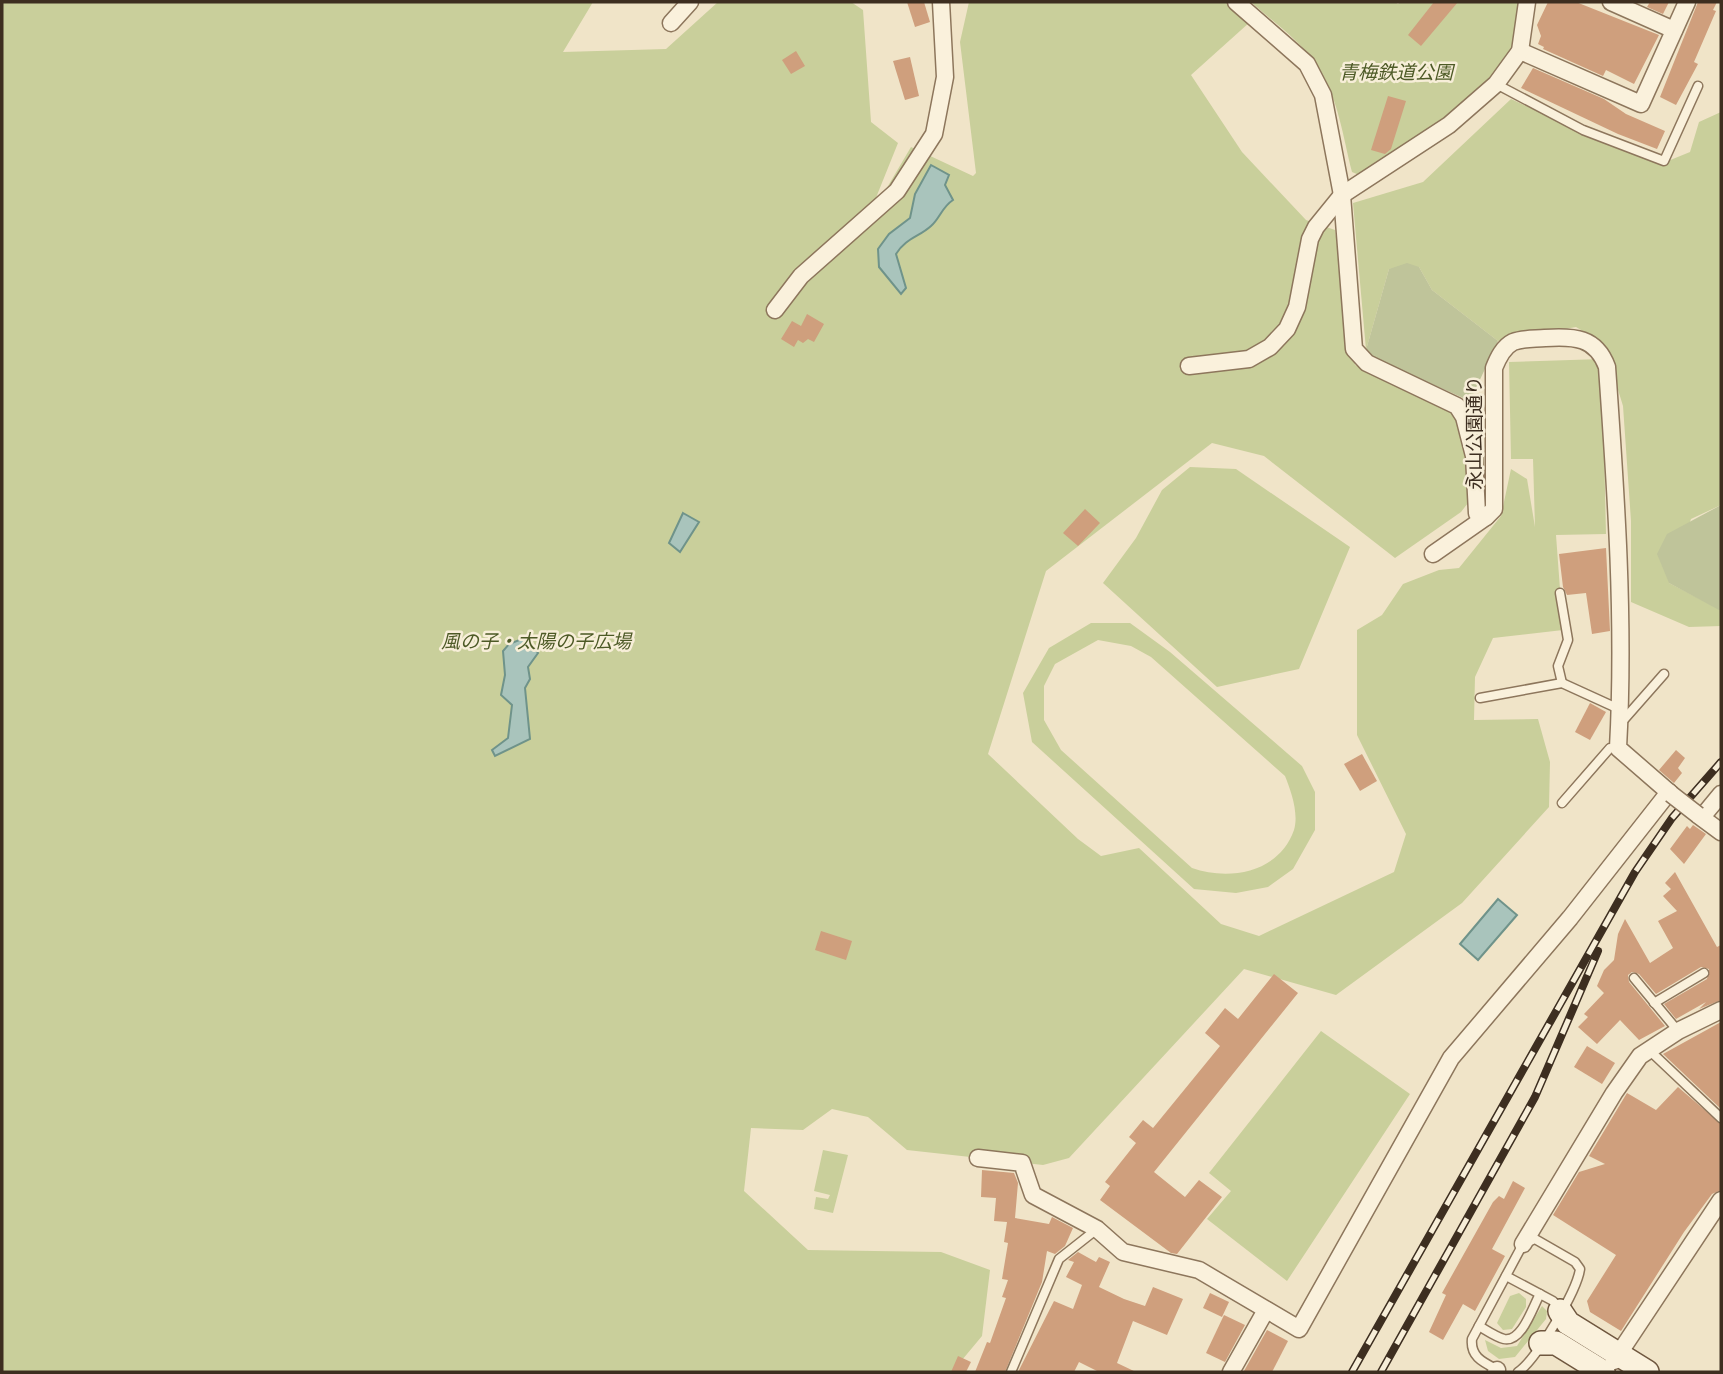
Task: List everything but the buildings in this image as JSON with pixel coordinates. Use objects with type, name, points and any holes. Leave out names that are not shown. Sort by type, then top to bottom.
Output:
[{"type":"main road","points":[[1560,1311],[1568,1324],[1609,1366]]},
{"type":"main road","points":[[1541,1343],[1556,1343],[1609,1366],[1647,1372]]},
{"type":"street","points":[[671,23],[690,2]]},
{"type":"street","points":[[775,310],[801,276],[897,191],[934,134],[946,77],[941,2]]},
{"type":"street","name":"永山公園通り","points":[[1236,2],[1307,64],[1323,95],[1331,123],[1342,195],[1354,349],[1367,363],[1457,406],[1464,416],[1474,456],[1477,513],[1486,517],[1494,509],[1494,368],[1498,358],[1513,342],[1574,336],[1586,340],[1603,357],[1617,514],[1618,748]]},
{"type":"street","points":[[1189,366],[1249,359],[1270,347],[1287,330],[1297,307],[1310,239],[1342,195],[1449,125],[1496,84],[1520,51],[1527,2]]},
{"type":"street","points":[[1611,2],[1674,30]]},
{"type":"street","points":[[1520,51],[1642,104],[1687,2]]},
{"type":"street","points":[[1433,554],[1486,517]]},
{"type":"street","points":[[1618,748],[1721,832]]},
{"type":"street","points":[[978,1158],[1022,1163],[1034,1195],[1097,1229],[1123,1252],[1199,1270],[1299,1329],[1451,1058],[1570,918],[1670,793]]},
{"type":"street","points":[[1700,816],[1721,794]]},
{"type":"street","points":[[1523,1244],[1631,1067],[1648,1049],[1721,1010]]},
{"type":"street","points":[[1609,1366],[1721,1200]]},
{"type":"street","points":[[1231,1372],[1266,1310]]},
{"type":"lane","points":[[1496,84],[1583,130],[1664,162],[1698,86]]},
{"type":"lane","points":[[1560,593],[1568,640],[1558,666],[1562,683]]},
{"type":"lane","points":[[1480,698],[1562,683],[1619,718],[1664,674]]},
{"type":"lane","points":[[1562,803],[1610,748],[1618,748]]},
{"type":"lane","points":[[1654,1003],[1704,973]]},
{"type":"lane","points":[[1634,978],[1678,1031]]},
{"type":"lane","points":[[1648,1049],[1721,1118]]},
{"type":"lane","points":[[1011,1372],[1059,1259],[1097,1229]]},
{"type":"lane","points":[[1499,1371],[1473,1352],[1472,1339],[1523,1244],[1535,1239],[1580,1269],[1579,1277],[1529,1364],[1518,1372]]},
{"type":"lane","points":[[1506,1276],[1553,1301],[1560,1311]]},
{"type":"lane","points":[[1479,1326],[1505,1339],[1513,1338],[1520,1332],[1540,1294]]},
{"type":"green space","name":"風の子・太陽の子広場","points":[[2,2],[593,2],[563,52],[666,49],[718,2],[851,2],[863,10],[871,122],[898,143],[865,225],[911,147],[973,176],[976,173],[960,42],[969,2],[1228,2],[1250,22],[1191,75],[1242,152],[1306,220],[1335,230],[1355,365],[1481,413],[1485,481],[1461,512],[1395,558],[1264,456],[1212,443],[1046,571],[988,754],[1078,839],[1101,856],[1139,848],[1221,924],[1259,936],[1394,872],[1406,834],[1357,735],[1357,630],[1382,615],[1403,584],[1439,570],[1459,568],[1501,516],[1511,469],[1527,479],[1535,527],[1533,459],[1511,459],[1509,362],[1602,359],[1606,534],[1556,535],[1563,630],[1493,638],[1475,677],[1474,720],[1538,719],[1550,762],[1549,807],[1462,903],[1336,995],[1244,969],[1069,1158],[1043,1165],[907,1150],[868,1117],[832,1109],[803,1130],[751,1128],[744,1191],[808,1250],[941,1252],[990,1270],[982,1336],[952,1372],[2,1372]]},
{"type":"green space","name":"青梅鉄道公園","points":[[1251,2],[1522,2],[1517,40],[1502,66],[1486,85],[1446,119],[1359,175],[1352,172],[1335,104],[1318,67],[1295,40]]},
{"type":"green space","points":[[1511,99],[1619,149],[1663,163],[1690,152],[1699,122],[1721,112],[1721,505],[1691,519],[1669,583],[1721,610],[1721,626],[1689,627],[1631,602],[1631,521],[1623,406],[1604,344],[1576,327],[1498,341],[1432,290],[1419,267],[1389,269],[1366,350],[1353,203],[1423,182]]},
{"type":"green space","points":[[1407,263],[1419,267],[1432,290],[1498,341],[1470,401],[1376,359],[1366,350],[1389,269]]},
{"type":"green space","points":[[1190,467],[1236,469],[1350,547],[1299,669],[1217,687],[1103,583],[1136,538],[1162,490]]},
{"type":"green space","points":[[1721,505],[1719,610],[1669,583],[1657,554],[1667,534]]},
{"type":"green space","points":[[1091,623],[1130,623],[1170,652],[1302,766],[1315,792],[1315,830],[1293,869],[1268,887],[1236,893],[1194,889],[1032,742],[1023,693],[1049,648]],"holes":[[[1098,640],[1131,646],[1151,657],[1285,776],[1295,809],[1294,830],[1287,845],[1265,864],[1251,870],[1221,874],[1192,868],[1061,750],[1044,720],[1044,686],[1055,664]]]},
{"type":"green space","points":[[1321,1031],[1410,1094],[1287,1281],[1207,1219],[1231,1191],[1209,1173]]},
{"type":"green space","points":[[823,1150],[848,1155],[833,1213],[814,1209],[816,1197],[828,1199],[830,1195],[814,1191]]},
{"type":"green space","points":[[1519,1293],[1526,1299],[1526,1307],[1512,1329],[1503,1330],[1497,1323],[1510,1296]]},
{"type":"green space","points":[[1542,1306],[1547,1311],[1546,1319],[1515,1357],[1499,1359],[1488,1351],[1485,1340],[1501,1348],[1517,1346]]},
{"type":"water","points":[[931,165],[949,175],[945,185],[953,200],[931,226],[904,244],[896,254],[906,288],[901,294],[879,267],[878,249],[889,234],[910,218],[915,194]]},
{"type":"water","points":[[683,513],[699,522],[680,552],[669,543]]},
{"type":"water","points":[[527,637],[538,653],[528,667],[530,679],[525,688],[530,739],[495,756],[492,750],[508,738],[512,705],[501,695],[505,675],[503,651],[509,644]]},
{"type":"water","points":[[1498,899],[1517,915],[1478,960],[1460,944]]},
{"type":"railway","points":[[1352,1372],[1635,872],[1672,818],[1721,762]]},
{"type":"railway","points":[[1381,1372],[1535,1097],[1598,951]]}]
